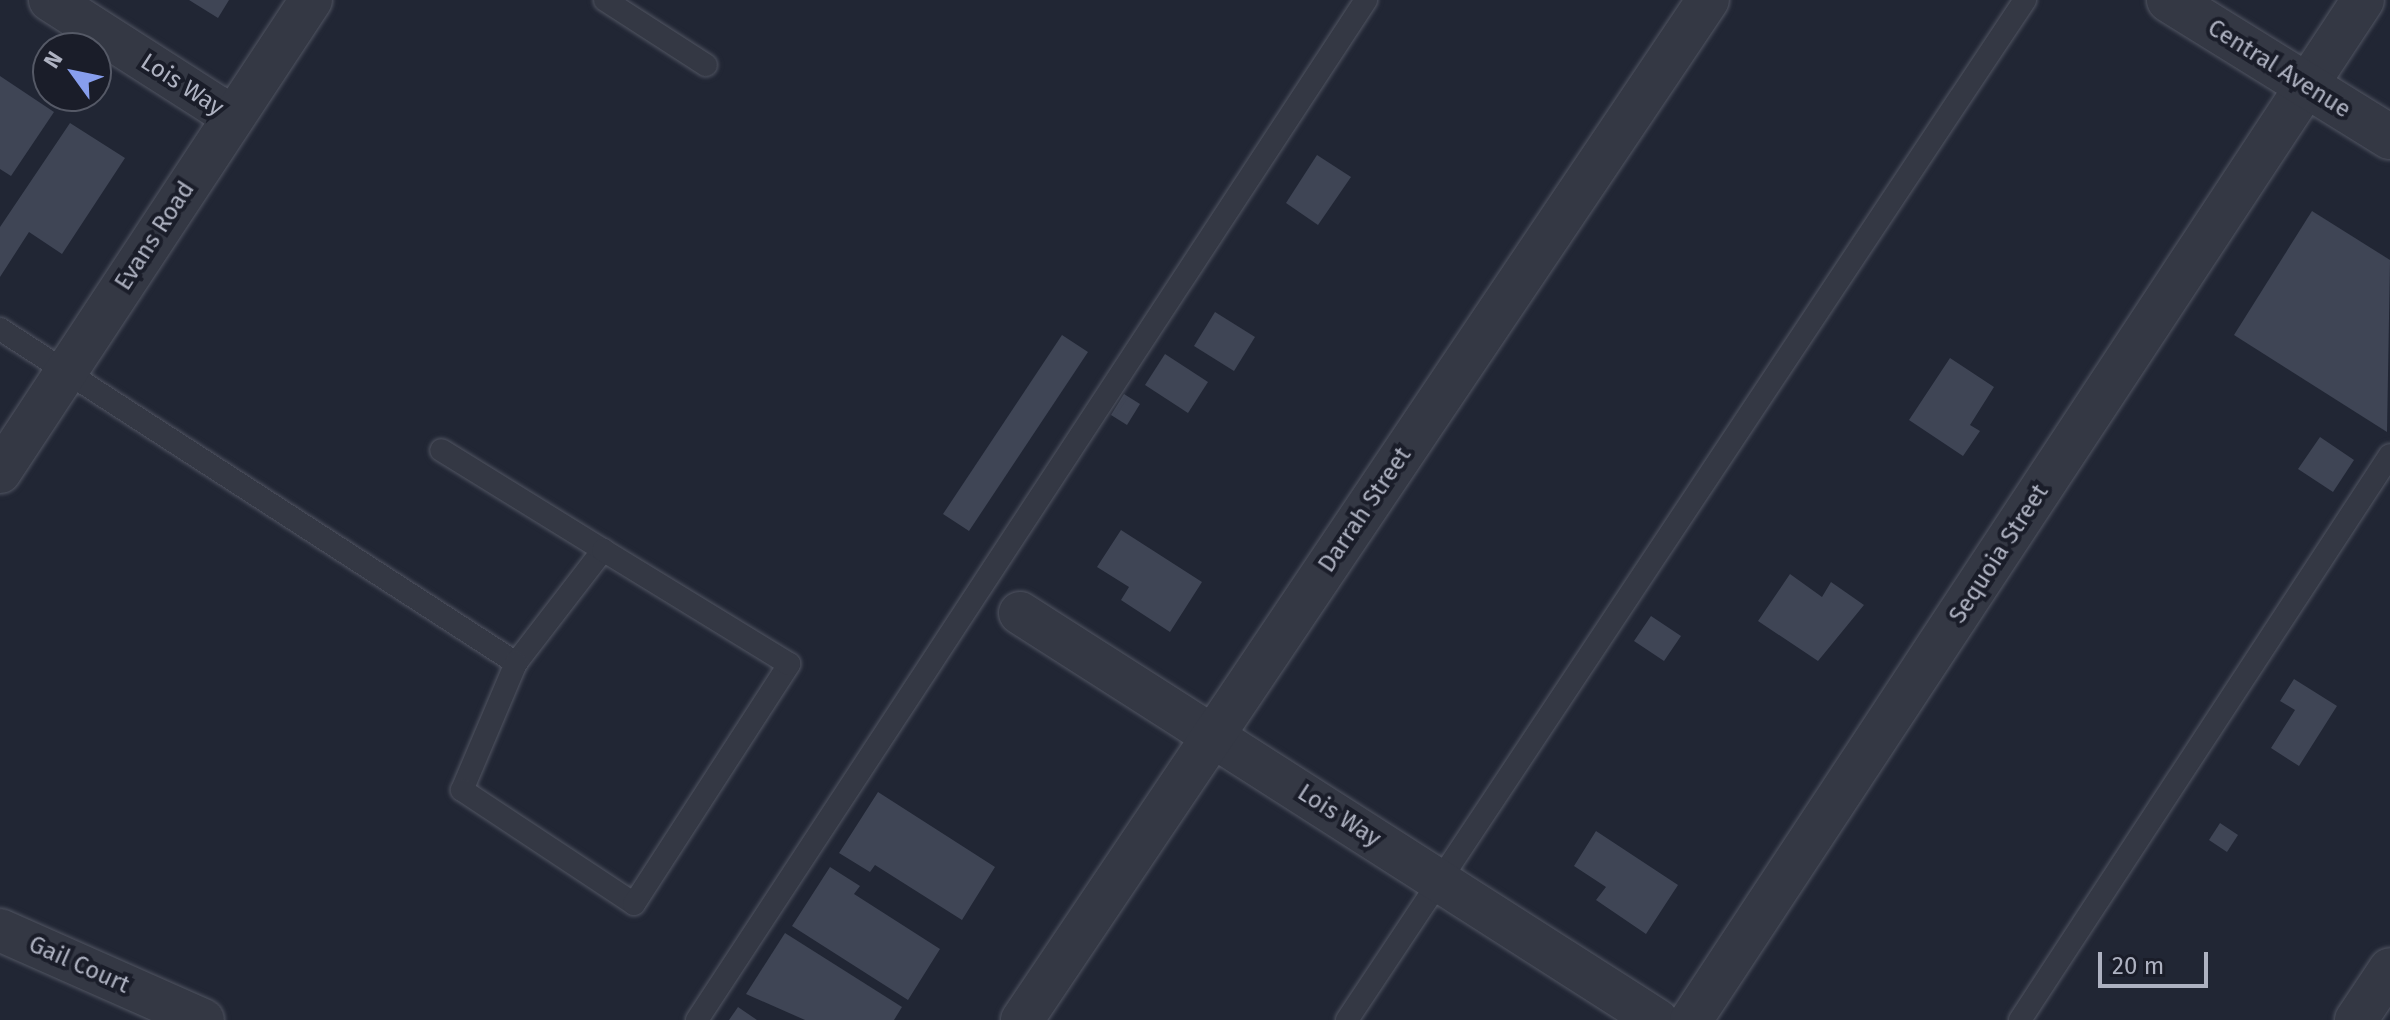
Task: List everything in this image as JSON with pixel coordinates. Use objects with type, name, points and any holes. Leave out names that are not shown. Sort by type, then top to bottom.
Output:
[{"type":"street","name":"Lois Way","points":[[50,0],[233,117]]},
{"type":"street","name":"Evans Road","points":[[0,472],[311,0]]},
{"type":"street","name":"Darrah Street","points":[[1022,1020],[1708,0]]},
{"type":"street","name":"Central Avenue","points":[[2169,0],[2390,137]]},
{"type":"street","name":"Sequoia Street","points":[[1691,1020],[2363,0]]},
{"type":"street","name":"Lois Way","points":[[1020,613],[1657,1020]]},
{"type":"street","name":"Gail Court","points":[[0,930],[203,1020]]},
{"type":"street","points":[[2356,1020],[2390,969]]},
{"type":"lane","points":[[605,0],[706,65]]},
{"type":"lane","points":[[697,1020],[1366,0]]},
{"type":"lane","points":[[1347,1020],[2015,4]]},
{"type":"lane","points":[[0,329],[516,663]]},
{"type":"lane","points":[[441,450],[789,664],[634,904],[462,790],[516,663],[603,550]]},
{"type":"lane","points":[[2020,1020],[2390,455]]},
{"type":"building","points":[[189,0],[229,0],[218,18]]},
{"type":"building","points":[[0,76],[32,97],[32,112],[54,112],[11,176],[0,169]]},
{"type":"building","points":[[70,123],[125,158],[62,254],[29,232],[0,277],[0,227]]},
{"type":"building","points":[[1317,155],[1351,177],[1318,225],[1286,203]]},
{"type":"building","points":[[2312,211],[2390,260],[2387,432],[2234,335]]},
{"type":"building","points":[[1215,312],[1255,337],[1234,371],[1194,346]]},
{"type":"building","points":[[1062,335],[1088,352],[969,531],[943,514]]},
{"type":"building","points":[[1165,354],[1208,382],[1188,413],[1145,385]]},
{"type":"building","points":[[1950,358],[1994,387],[1970,425],[1980,431],[1963,456],[1909,420]]},
{"type":"building","points":[[1124,394],[1140,404],[1127,425],[1111,415]]},
{"type":"building","points":[[2320,437],[2354,460],[2333,492],[2298,469]]},
{"type":"building","points":[[1121,530],[1202,582],[1170,632],[1121,600],[1129,587],[1097,567]]},
{"type":"building","points":[[1790,574],[1822,597],[1831,582],[1864,605],[1818,661],[1758,621]]},
{"type":"building","points":[[1651,616],[1681,636],[1664,661],[1634,641]]},
{"type":"building","points":[[2294,679],[2337,706],[2299,766],[2271,748],[2295,710],[2280,701]]},
{"type":"building","points":[[878,792],[995,867],[962,920],[875,865],[870,872],[839,853]]},
{"type":"building","points":[[2220,823],[2238,835],[2227,852],[2209,840]]},
{"type":"building","points":[[1596,831],[1678,885],[1646,934],[1596,900],[1606,887],[1574,866]]},
{"type":"building","points":[[830,867],[860,886],[854,894],[940,949],[908,1000],[792,926]]},
{"type":"building","points":[[785,933],[902,1007],[894,1020],[805,1020],[746,994]]},
{"type":"building","points":[[738,1007],[757,1020],[729,1020]]}]
